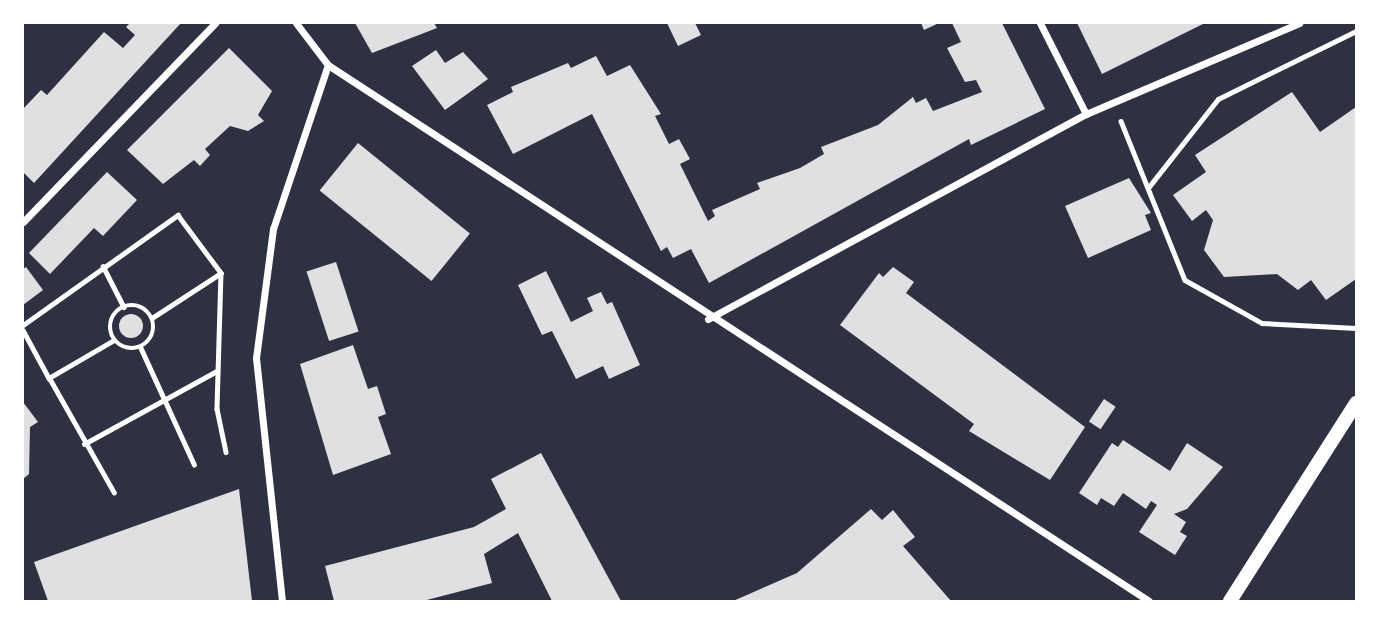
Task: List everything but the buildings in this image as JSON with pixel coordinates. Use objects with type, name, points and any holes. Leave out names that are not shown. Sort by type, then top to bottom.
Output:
[{"type":"main road","points":[[1230,601],[1356,403]]},
{"type":"street","points":[[23,222],[215,23]]},
{"type":"street","points":[[296,23],[328,65],[708,319],[1149,601]]},
{"type":"street","points":[[1040,23],[1086,114]]},
{"type":"street","points":[[708,319],[1086,114],[1298,23]]},
{"type":"street","points":[[282,601],[256,358],[273,229],[328,65]]},
{"type":"path","points":[[1148,188],[1191,142],[1218,99],[1356,31]]},
{"type":"path","points":[[1114,104],[1185,280],[1262,323],[1356,328]]},
{"type":"path","points":[[114,493],[84,444],[23,328],[103,266],[178,215],[221,273],[217,370],[226,452]]},
{"type":"path","points":[[103,266],[124,307]]},
{"type":"path","points":[[152,318],[221,273]]},
{"type":"path","points":[[124,307],[140,307],[152,318],[153,335],[141,348],[126,349],[114,340],[111,319],[124,307]]},
{"type":"path","points":[[49,378],[114,340]]},
{"type":"path","points":[[141,348],[194,464]]},
{"type":"path","points":[[84,444],[217,370]]}]
